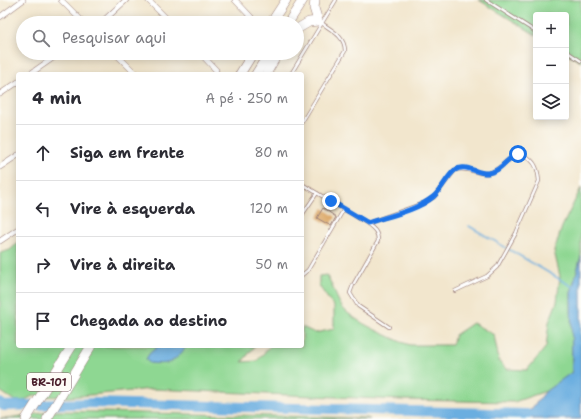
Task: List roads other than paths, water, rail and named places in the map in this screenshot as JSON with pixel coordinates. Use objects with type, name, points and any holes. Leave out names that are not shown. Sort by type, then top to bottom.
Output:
[{"type":"highway","points":[[275,16],[281,0]]},
{"type":"highway","points":[[276,16],[286,0]]},
{"type":"highway","points":[[292,16],[302,0]]},
{"type":"highway","points":[[304,26],[310,22],[320,22],[314,8],[315,0]]},
{"type":"highway","points":[[241,72],[249,60]]},
{"type":"highway","points":[[257,72],[265,60]]},
{"type":"highway","points":[[267,72],[274,60]]},
{"type":"highway","name":"BR-101","points":[[26,419],[71,348]]},
{"type":"highway","name":"BR-101","points":[[47,419],[90,348]]},
{"type":"street","points":[[0,16],[23,0]]},
{"type":"street","points":[[61,0],[77,16]]},
{"type":"street","points":[[109,16],[126,0]]},
{"type":"street","points":[[148,0],[164,16]]},
{"type":"street","points":[[235,0],[250,16]]},
{"type":"street","points":[[33,72],[50,60]]},
{"type":"street","points":[[122,60],[134,72]]},
{"type":"street","points":[[207,60],[216,70]]},
{"type":"street","points":[[0,94],[16,83]]},
{"type":"street","points":[[0,167],[16,155]]},
{"type":"street","points":[[0,241],[16,230]]},
{"type":"lane","points":[[304,50],[320,22],[336,0]]},
{"type":"lane","points":[[486,0],[533,30]]},
{"type":"lane","points":[[304,119],[345,51],[345,45],[341,38],[320,22]]},
{"type":"lane","points":[[569,53],[581,61]]},
{"type":"lane","points":[[291,72],[298,60]]},
{"type":"lane","points":[[368,223],[424,203],[434,197],[455,170],[466,168],[488,173],[495,172],[512,156],[524,155],[535,164],[539,181],[523,218],[492,273],[455,291]]},
{"type":"lane","points":[[304,185],[368,223],[378,234],[378,242],[353,285],[350,293],[358,306],[389,327]]},
{"type":"lane","points":[[304,212],[317,193]]},
{"type":"lane","points":[[304,273],[308,270],[344,209]]},
{"type":"water","points":[[581,256],[581,419],[533,419],[527,414],[546,391],[572,372],[571,293]]},
{"type":"water","points":[[156,348],[185,348],[171,362],[162,364],[149,363],[146,359]]},
{"type":"waterway","points":[[469,226],[573,287]]},
{"type":"waterway","points":[[0,403],[4,406],[93,403],[527,414]]}]
